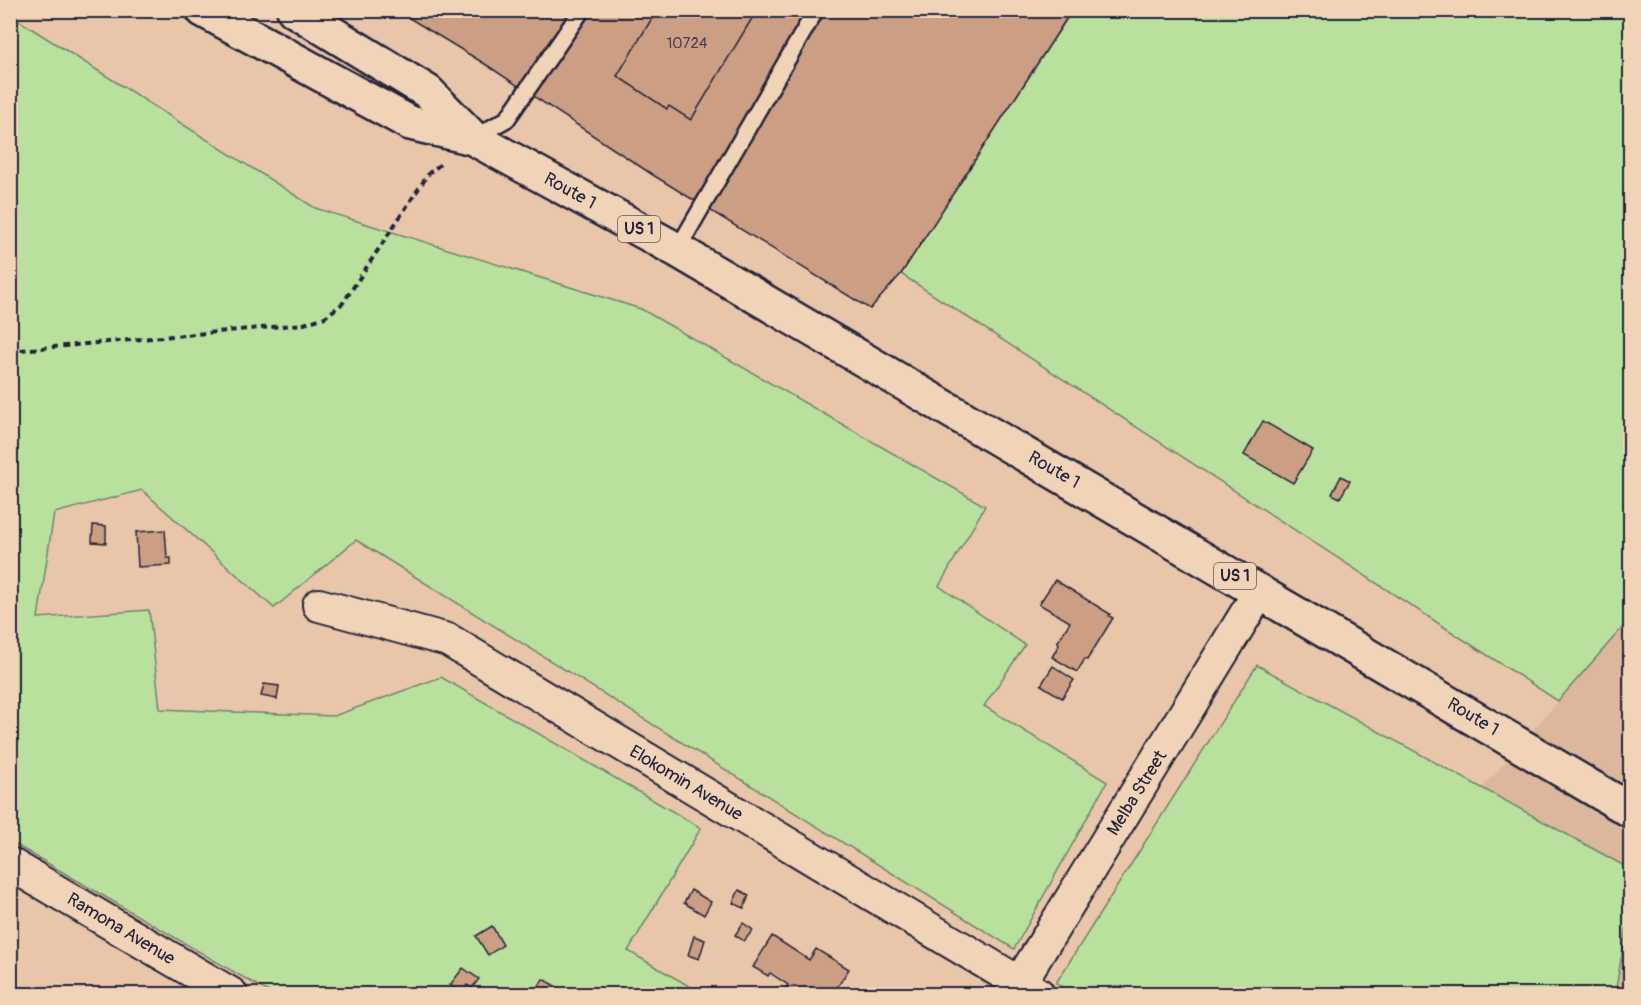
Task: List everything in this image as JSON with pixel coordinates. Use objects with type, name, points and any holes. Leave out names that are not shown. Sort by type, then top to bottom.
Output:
[{"type":"main road","name":"Route 1","points":[[203,10],[410,123],[473,138],[677,250],[1630,810]]},
{"type":"main road","name":"Route 1","points":[[294,10],[428,92],[473,138]]},
{"type":"street","name":"Melba Street","points":[[1024,991],[1260,591]]},
{"type":"street","name":"Elokomin Avenue","points":[[319,605],[448,640],[1024,991]]},
{"type":"street","name":"Ramona Avenue","points":[[10,864],[231,994]]},
{"type":"lane","points":[[473,138],[507,119],[582,10]]},
{"type":"lane","points":[[677,250],[816,10]]},
{"type":"path","points":[[10,351],[304,324],[325,317],[342,303],[429,173],[473,138]]},
{"type":"shaded area","points":[[1630,619],[1630,869],[1482,788]]},
{"type":"shaded area","points":[[1630,908],[1630,994],[1615,994]]},
{"type":"green space","points":[[1072,11],[1630,11],[1630,619],[1558,701],[901,274]]},
{"type":"green space","points":[[10,15],[315,208],[641,309],[985,506],[939,586],[1025,645],[984,706],[1107,782],[1014,949],[356,540],[274,608],[142,490],[54,513],[38,618],[149,610],[160,709],[334,716],[441,677],[701,828],[628,951],[703,994],[272,994],[11,842]]},
{"type":"green space","points":[[1257,665],[1630,869],[1630,908],[1615,994],[1076,994],[1056,983]]},
{"type":"building","points":[[396,10],[1072,10],[901,274],[870,309],[653,175],[485,64]]},
{"type":"building","points":[[657,10],[757,10],[691,120],[669,106],[667,109],[617,76]]},
{"type":"building","points":[[1263,421],[1313,450],[1293,483],[1244,455]]},
{"type":"building","points":[[1341,476],[1350,481],[1340,498],[1332,494]]},
{"type":"building","points":[[93,525],[106,526],[106,543],[92,542]]},
{"type":"building","points":[[165,530],[167,558],[171,558],[171,565],[138,567],[136,532]]},
{"type":"building","points":[[1055,580],[1113,618],[1077,672],[1052,657],[1059,645],[1057,643],[1070,622],[1039,604]]},
{"type":"building","points":[[1053,666],[1074,680],[1062,698],[1041,685]]},
{"type":"building","points":[[264,684],[279,686],[277,699],[261,696]]},
{"type":"building","points":[[691,890],[711,902],[704,915],[684,903]]},
{"type":"building","points":[[739,890],[749,895],[744,908],[733,903]]},
{"type":"building","points":[[743,923],[753,930],[744,941],[735,935]]},
{"type":"building","points":[[492,926],[503,945],[488,955],[476,936]]},
{"type":"building","points":[[694,936],[705,940],[699,959],[688,955]]},
{"type":"building","points":[[772,936],[809,960],[816,949],[849,969],[833,994],[803,994],[797,990],[794,994],[785,989],[788,985],[770,973],[768,976],[753,967]]},
{"type":"building","points":[[463,968],[479,979],[472,988],[467,985],[462,993],[450,985]]},
{"type":"building","points":[[543,979],[569,994],[534,994]]}]
